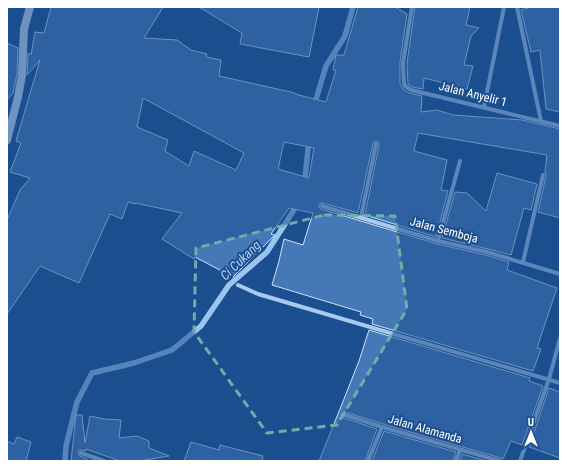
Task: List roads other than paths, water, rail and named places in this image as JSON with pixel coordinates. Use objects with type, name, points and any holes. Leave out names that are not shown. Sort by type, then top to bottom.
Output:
[{"type":"street","points":[[7,140],[22,75],[24,29],[30,7]]},
{"type":"street","name":"Jalan Anyelir 1","points":[[412,7],[403,63],[404,84],[406,86],[411,90],[560,126]]},
{"type":"street","points":[[484,107],[504,7]]},
{"type":"street","points":[[517,7],[541,121]]},
{"type":"street","points":[[361,217],[376,144]]},
{"type":"street","points":[[438,241],[460,161]]},
{"type":"street","points":[[523,262],[543,175]]},
{"type":"street","name":"Jalan Semboja","points":[[322,206],[438,241],[487,252],[560,274]]},
{"type":"street","points":[[238,285],[266,296],[560,383]]},
{"type":"street","points":[[520,461],[549,379],[560,338]]},
{"type":"street","name":"Jalan Alamanda","points":[[345,415],[500,461]]},
{"type":"street","points":[[368,461],[382,427]]},
{"type":"street","points":[[456,461],[460,450]]},
{"type":"street","points":[[81,453],[104,461]]},
{"type":"waterway","name":"Ci Cukang","points":[[314,106],[326,66],[345,36],[353,7]]},
{"type":"waterway","name":"Ci Cukang","points":[[303,183],[305,178],[309,140]]},
{"type":"waterway","name":"Ci Cukang","points":[[65,461],[66,446],[77,402],[92,373],[134,363],[172,350],[201,326],[229,285],[267,252],[297,203]]}]
